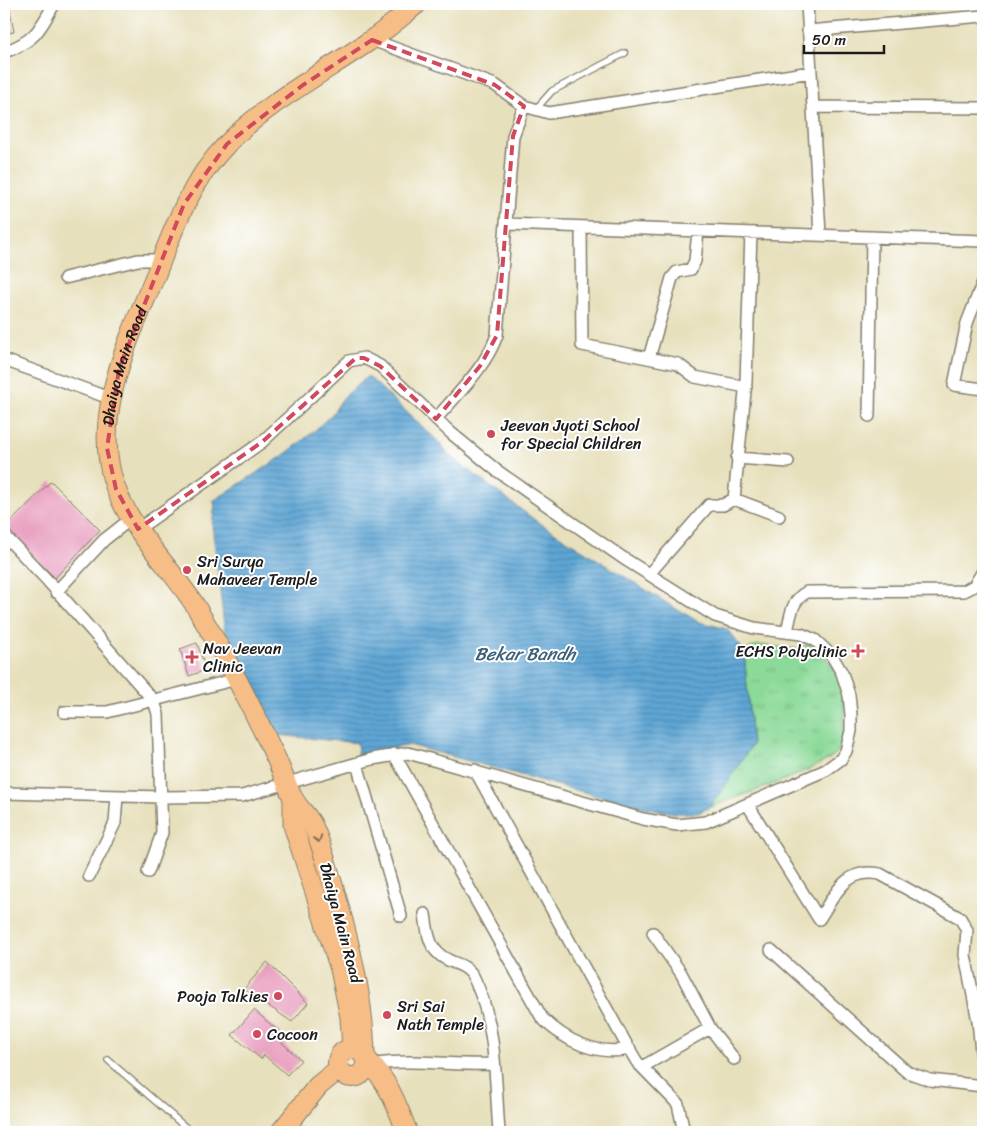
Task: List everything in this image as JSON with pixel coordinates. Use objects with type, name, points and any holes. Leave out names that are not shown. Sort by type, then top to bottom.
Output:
[{"type":"highway","points":[[280,1132],[318,1086],[358,1064]]},
{"type":"highway","points":[[294,1132],[327,1094],[358,1064]]},
{"type":"highway","points":[[358,1064],[385,1081],[407,1132]]},
{"type":"highway","name":"Dhaiya Main Road","points":[[358,1064],[383,1103],[395,1132]]},
{"type":"main road","name":"Dhaiya Main Road","points":[[358,1064],[340,969],[294,825],[290,791],[237,679],[194,605],[165,562],[135,524],[116,489],[110,466],[108,429],[112,399],[130,338],[184,204],[195,184],[227,144],[248,125],[303,85],[372,40],[417,4]]},
{"type":"street","points":[[4,52],[25,43],[35,35],[54,4]]},
{"type":"street","points":[[807,4],[820,235]]},
{"type":"street","points":[[808,31],[983,16]]},
{"type":"street","points":[[372,40],[495,85],[530,108],[549,112],[811,72]]},
{"type":"street","points":[[813,107],[983,108]]},
{"type":"street","points":[[436,419],[480,366],[493,345],[498,324],[513,136],[530,108]]},
{"type":"street","points":[[506,224],[983,241]]},
{"type":"street","points":[[581,227],[582,345],[682,365],[691,375],[746,387]]},
{"type":"street","points":[[649,358],[672,278],[677,272],[691,269],[695,261],[698,231]]},
{"type":"street","points":[[734,498],[746,387],[751,233]]},
{"type":"street","points":[[869,416],[872,237]]},
{"type":"street","points":[[65,278],[138,260],[161,260]]},
{"type":"street","points":[[983,282],[967,323],[954,385],[983,389]]},
{"type":"street","points":[[4,792],[162,797],[242,796],[290,791],[357,764],[394,754],[416,754],[643,819],[677,825],[706,822],[748,805],[834,765],[846,751],[851,732],[849,695],[846,682],[837,663],[815,640],[787,631],[754,628],[715,616],[649,574],[496,470],[436,419],[380,366],[364,358],[356,358],[350,361],[247,454],[135,524],[104,540],[56,592]]},
{"type":"street","points":[[4,360],[112,399]]},
{"type":"street","points":[[737,458],[788,462]]},
{"type":"street","points":[[649,574],[709,505],[724,505],[734,498]]},
{"type":"street","points":[[734,498],[779,516]]},
{"type":"street","points":[[4,536],[48,581],[154,701],[158,714],[162,833],[148,872]]},
{"type":"street","points":[[787,631],[794,603],[799,596],[807,592],[964,591],[974,586],[983,571]]},
{"type":"street","points":[[64,712],[107,712],[237,679]]},
{"type":"street","points":[[394,754],[542,1018],[560,1033],[585,1046],[610,1052],[630,1049]]},
{"type":"street","points":[[357,764],[401,916]]},
{"type":"street","points":[[475,770],[630,1049],[642,1067],[678,1104],[684,1132]]},
{"type":"street","points":[[89,876],[115,822],[117,796]]},
{"type":"street","points":[[748,805],[819,919],[843,882],[851,877],[869,873],[880,874],[960,918],[967,930],[965,955],[977,1011],[983,1070]]},
{"type":"street","points":[[425,914],[428,933],[438,953],[468,969],[474,978],[489,1025],[499,1132]]},
{"type":"street","points":[[653,934],[681,973],[710,1028],[734,1059]]},
{"type":"street","points":[[771,950],[907,1072],[930,1080],[983,1086]]},
{"type":"street","points":[[642,1067],[710,1028]]},
{"type":"street","points":[[358,1064],[412,1062],[466,1065],[493,1064]]},
{"type":"lane","points":[[530,108],[552,91],[626,53]]},
{"type":"lane","points":[[108,1060],[191,1132]]},
{"type":"highlighted area","points":[[372,40],[495,85],[524,106],[513,136],[497,335],[480,366],[436,419],[380,366],[364,358],[356,358],[262,442],[202,486],[138,529],[116,489],[107,448],[119,369],[184,204],[227,144],[303,85]]},
{"type":"green space","points":[[809,642],[832,665],[840,680],[844,700],[844,728],[842,742],[838,751],[817,766],[799,774],[710,807],[752,745],[744,651],[758,645],[797,649],[803,648]]},
{"type":"water","name":"Bekar Bandh","points":[[368,376],[442,445],[447,454],[535,520],[676,609],[700,622],[727,629],[744,651],[752,745],[710,807],[698,813],[673,813],[627,804],[410,745],[357,756],[358,743],[277,735],[237,672],[220,636],[225,633],[212,525],[215,505],[213,501],[283,456],[313,432],[332,414],[343,398]]},
{"type":"building","points":[[4,4],[9,4],[14,32],[4,34]]},
{"type":"building","points":[[51,481],[100,530],[55,578],[5,528]]},
{"type":"building","points":[[197,643],[206,670],[189,676],[180,649]]},
{"type":"building","name":"Pooja Talkies","points":[[267,962],[308,1003],[292,1022],[244,989]]},
{"type":"building","name":"Cocoon","points":[[254,1010],[282,1034],[278,1039],[301,1060],[287,1075],[264,1055],[261,1059],[232,1035]]},
{"type":"place","name":"Jeevan Jyoti School for Special Children","points":[[491,434]]},
{"type":"place","name":"Sri Surya Mahaveer Temple","points":[[187,570]]},
{"type":"place","name":"ECHS Polyclinic","points":[[858,651]]},
{"type":"place","name":"Nav Jeevan Clinic","points":[[192,657]]},
{"type":"place","name":"Pooja Talkies","points":[[278,996]]},
{"type":"place","name":"Sri Sai Nath Temple","points":[[387,1015]]},
{"type":"place","name":"Cocoon","points":[[257,1034]]}]
